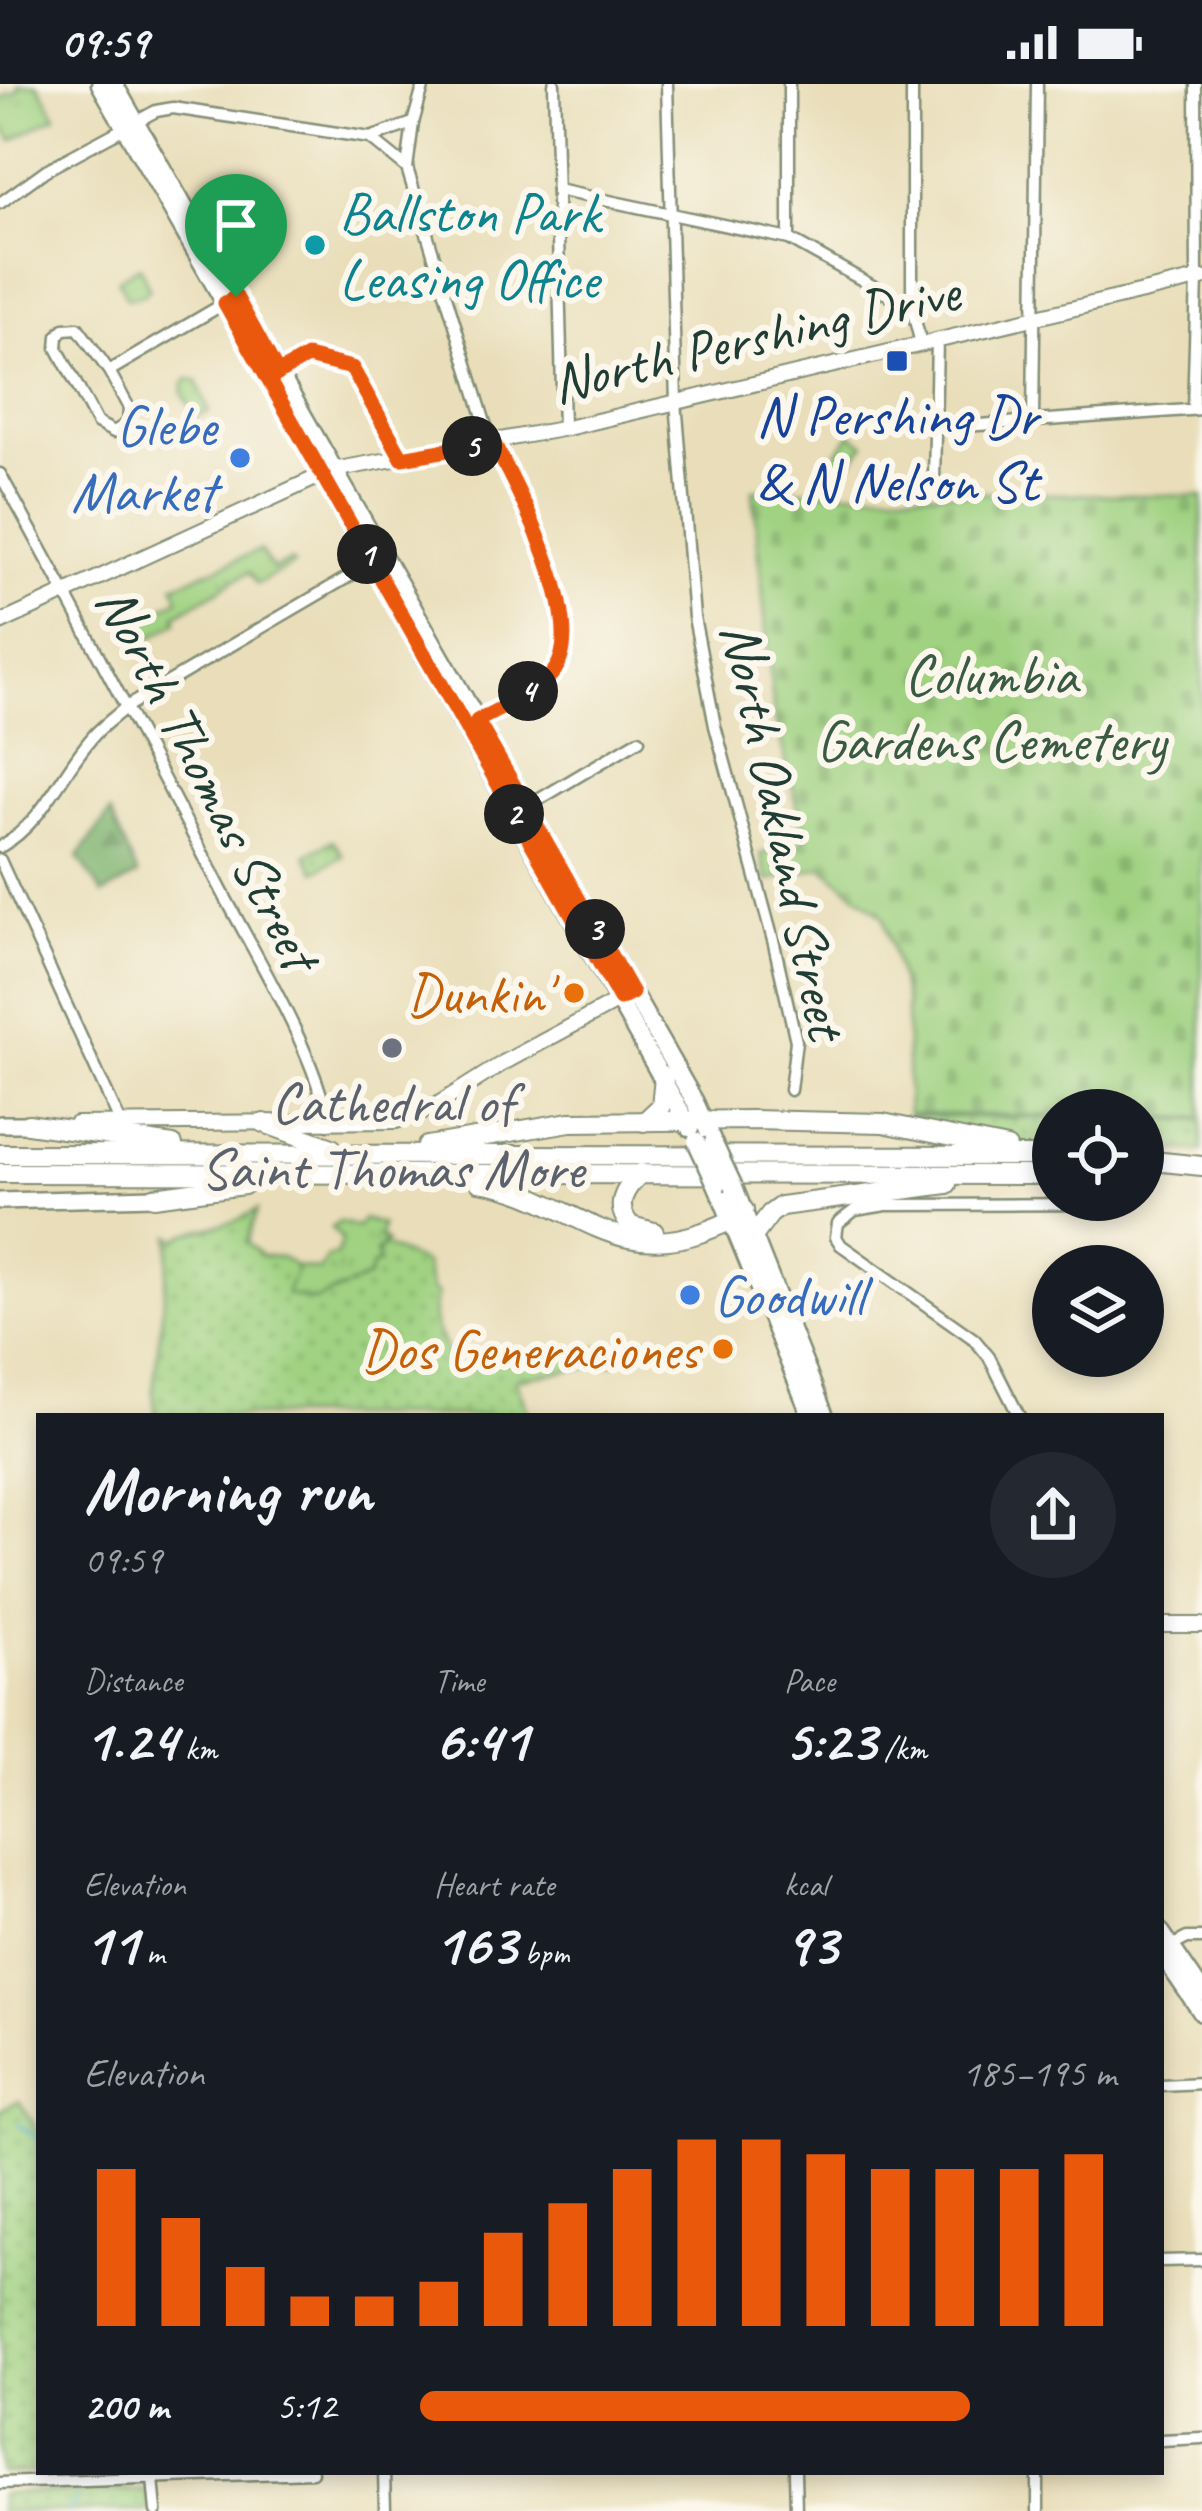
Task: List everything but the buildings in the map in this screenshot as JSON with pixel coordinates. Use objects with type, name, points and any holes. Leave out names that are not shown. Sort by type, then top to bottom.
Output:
[{"type":"highway","points":[[644,1122],[661,1106],[664,1077]]},
{"type":"highway","points":[[387,1154],[559,1123],[695,1121],[883,1124],[1032,1158]]},
{"type":"highway","points":[[264,1123],[347,1154]]},
{"type":"highway","points":[[28,1124],[225,1154]]},
{"type":"highway","points":[[0,1154],[1032,1162]]},
{"type":"highway","points":[[1164,1162],[1196,1166]]},
{"type":"highway","points":[[755,1234],[782,1206],[1032,1166]]},
{"type":"highway","points":[[1164,1170],[1196,1166]]},
{"type":"highway","points":[[397,1172],[512,1188],[547,1201],[601,1232],[633,1240],[675,1239],[735,1214]]},
{"type":"highway","points":[[0,1173],[998,1174]]},
{"type":"highway","points":[[640,1173],[627,1187],[621,1206],[625,1220],[635,1229],[676,1229],[735,1214]]},
{"type":"highway","points":[[154,1197],[306,1181],[318,1174]]},
{"type":"main road","points":[[100,84],[130,124],[231,300],[695,1121],[770,1293],[811,1413]]},
{"type":"main road","points":[[115,84],[130,124]]},
{"type":"main road","points":[[327,472],[372,562],[471,724]]},
{"type":"main road","points":[[626,996],[664,1077],[695,1121]]},
{"type":"main road","points":[[0,1124],[28,1124]]},
{"type":"main road","points":[[0,1201],[154,1197]]},
{"type":"main road","points":[[735,1214],[755,1234],[770,1293]]},
{"type":"main road","points":[[803,1383],[823,1413]]},
{"type":"main road","points":[[1164,1947],[1202,1991]]},
{"type":"main road","points":[[1164,1948],[1202,2013]]},
{"type":"street","points":[[424,84],[407,168],[493,442],[539,536],[566,634],[554,671],[471,724]]},
{"type":"street","points":[[554,84],[563,428]]},
{"type":"street","name":"North Oakland Street","points":[[667,84],[676,402],[701,669],[796,1041],[790,1090]]},
{"type":"street","points":[[788,84],[789,239]]},
{"type":"street","points":[[912,84],[912,308],[929,342],[937,428],[934,481]]},
{"type":"street","points":[[1034,422],[1037,84]]},
{"type":"street","points":[[937,428],[1197,410],[1196,84]]},
{"type":"street","points":[[0,203],[45,171],[156,111],[191,109],[370,137],[413,122]]},
{"type":"street","points":[[370,137],[407,168]]},
{"type":"street","points":[[556,190],[789,239],[912,308]]},
{"type":"street","name":"North Pershing Drive","points":[[0,623],[327,472],[563,428],[1200,278]]},
{"type":"street","points":[[109,371],[231,300]]},
{"type":"street","points":[[78,328],[109,371],[129,408],[128,423],[114,432],[97,423],[57,348],[58,336],[64,329],[78,328]]},
{"type":"street","points":[[273,376],[307,357],[352,368],[402,458]]},
{"type":"street","name":"North Thomas Street","points":[[0,474],[67,592],[298,1042],[321,1093],[328,1124]]},
{"type":"street","points":[[0,847],[33,821],[97,732],[126,707],[372,562]]},
{"type":"street","points":[[519,810],[639,740]]},
{"type":"street","points":[[0,860],[121,1124]]},
{"type":"street","points":[[28,1124],[376,1124],[415,1116],[626,996]]},
{"type":"street","points":[[1017,1413],[980,1345],[841,1246],[835,1234],[848,1213],[862,1208],[1032,1203]]},
{"type":"street","points":[[1164,1625],[1202,1625]]},
{"type":"street","points":[[1164,1946],[1202,1938]]},
{"type":"street","points":[[1164,2084],[1202,2083]]},
{"type":"street","points":[[1164,2261],[1202,2260]]},
{"type":"street","points":[[1164,2440],[1202,2438]]},
{"type":"street","points":[[0,2483],[216,2475]]},
{"type":"street","points":[[384,2475],[385,2511]]},
{"type":"street","points":[[795,2475],[796,2511]]},
{"type":"street","points":[[1038,2475],[1038,2511]]},
{"type":"street","points":[[154,2478],[156,2511]]},
{"type":"green space","points":[[18,84],[38,84],[56,116],[12,140],[0,122],[0,99],[20,90]]},
{"type":"green space","points":[[140,266],[149,289],[127,299],[118,279]]},
{"type":"green space","points":[[188,379],[197,381],[209,412],[195,417],[183,394]]},
{"type":"green space","points":[[851,434],[865,444],[843,472],[830,462]]},
{"type":"green space","name":"Columbia Gardens Cemetery","points":[[753,490],[1202,496],[1202,1118],[1164,1117],[1164,1089],[1032,1089],[1032,1116],[908,1114],[906,1002],[883,916],[823,867],[768,881],[761,854],[799,844],[805,835],[774,715]]},
{"type":"green space","points":[[260,550],[272,569],[294,564],[257,584],[249,572],[176,615],[177,622],[144,642],[135,622],[179,599],[174,585]]},
{"type":"green space","points":[[110,813],[138,875],[103,894],[78,857]]},
{"type":"green space","points":[[333,840],[343,856],[316,871],[306,855]]},
{"type":"green space","points":[[909,1116],[1032,1118],[1032,1144],[908,1124]]},
{"type":"green space","points":[[1164,1119],[1202,1120],[1202,1151],[1164,1150]]},
{"type":"green space","points":[[257,1210],[247,1242],[261,1256],[282,1257],[297,1267],[286,1294],[314,1301],[368,1278],[373,1265],[379,1263],[376,1252],[384,1246],[425,1264],[431,1290],[437,1294],[435,1325],[448,1363],[465,1367],[601,1347],[615,1363],[515,1379],[529,1413],[156,1413],[153,1391],[171,1235],[178,1239]]},
{"type":"green space","points":[[363,1219],[382,1225],[380,1237],[387,1242],[376,1252],[379,1263],[369,1278],[314,1301],[285,1294],[297,1267],[320,1270],[327,1257],[337,1255],[342,1239],[331,1228],[340,1222],[358,1227]]},
{"type":"green space","points":[[19,2101],[36,2127],[36,2472],[0,2473],[0,2110]]},
{"type":"green space","points":[[146,2490],[150,2511],[0,2511],[0,2494]]},
{"type":"waterway","points":[[18,2124],[36,2138]]},
{"type":"waterway","points":[[69,2511],[78,2498]]},
{"type":"place","name":"Ballston Park Leasing Office","points":[[315,245]]},
{"type":"place","name":"N Pershing Dr & N Nelson St","points":[[897,361]]},
{"type":"place","name":"Glebe Market","points":[[240,458]]},
{"type":"place","name":"Dunkin'","points":[[574,993]]},
{"type":"place","name":"Cathedral of Saint Thomas More","points":[[392,1048]]},
{"type":"place","name":"Goodwill","points":[[690,1295]]},
{"type":"place","name":"Dos Generaciones","points":[[723,1349]]},
{"type":"route","points":[[236,297],[225,303],[268,379],[285,370],[307,357],[352,368],[402,458],[493,442],[539,536],[566,634],[554,671],[477,721],[632,993],[620,999],[514,814],[268,379],[278,374],[236,297]]}]
